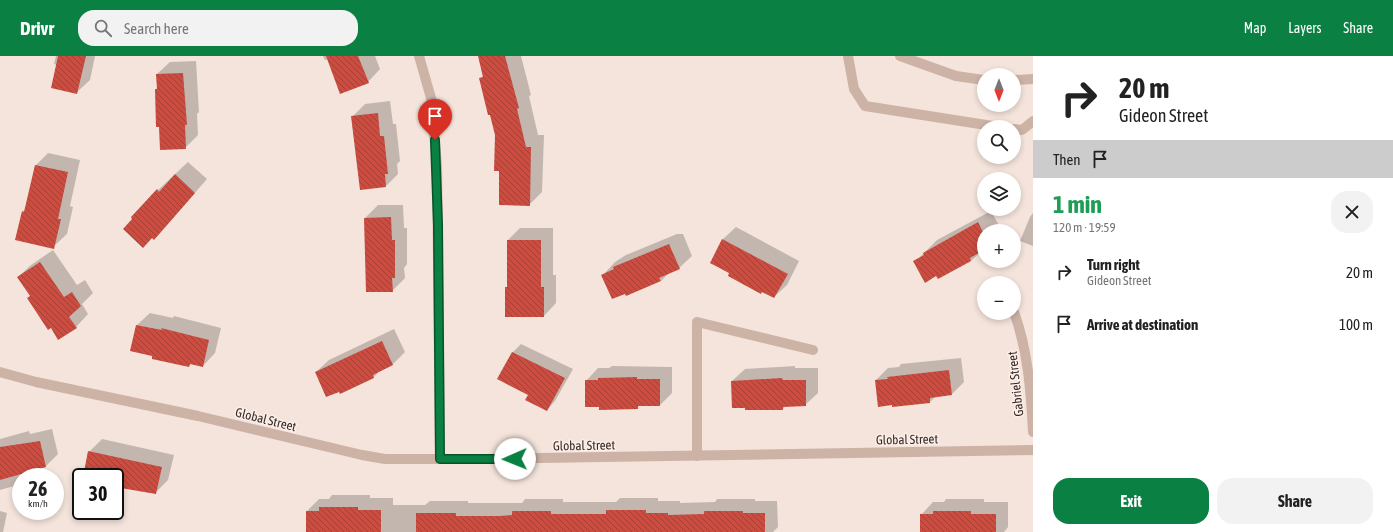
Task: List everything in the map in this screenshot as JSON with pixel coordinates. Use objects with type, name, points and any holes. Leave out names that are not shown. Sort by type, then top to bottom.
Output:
[{"type":"street","points":[[419,56],[431,98],[437,166],[440,459]]},
{"type":"street","points":[[848,56],[854,89],[865,106],[977,124]]},
{"type":"street","points":[[900,56],[956,76],[977,79]]},
{"type":"street","points":[[1021,80],[1033,79]]},
{"type":"street","points":[[1021,130],[1033,121]]},
{"type":"street","name":"Gabriel Street","points":[[1017,320],[1022,334],[1027,363],[1033,432]]},
{"type":"street","points":[[697,456],[697,322],[813,350]]},
{"type":"street","name":"Global Street","points":[[0,372],[36,382],[198,416],[362,455],[385,459],[697,456],[1033,450]]},
{"type":"building","points":[[58,56],[86,56],[77,94],[51,88]]},
{"type":"building","points":[[326,56],[358,56],[369,83],[340,94]]},
{"type":"building","points":[[478,56],[505,56],[519,108],[517,109],[526,147],[531,147],[530,206],[499,205],[499,171],[494,171],[495,135],[490,115],[488,115],[479,78],[483,77]]},
{"type":"building","points":[[183,73],[187,125],[185,125],[186,149],[160,150],[159,127],[156,127],[156,74]]},
{"type":"building","points":[[378,113],[380,136],[384,136],[388,174],[385,174],[386,187],[360,190],[351,116]]},
{"type":"building","points":[[35,165],[68,172],[58,219],[61,219],[54,249],[15,240],[22,211],[24,212]]},
{"type":"building","points":[[175,174],[195,193],[154,240],[152,238],[143,248],[123,229],[132,219],[131,217],[157,189],[159,192]]},
{"type":"building","points":[[391,217],[392,240],[395,240],[395,278],[392,278],[393,292],[366,292],[364,218]]},
{"type":"building","points":[[978,222],[977,254],[970,258],[971,261],[938,279],[936,276],[925,283],[913,261],[924,255],[923,253]]},
{"type":"building","points":[[722,239],[788,274],[774,298],[762,292],[761,294],[728,276],[729,273],[710,263]]},
{"type":"building","points":[[507,240],[541,240],[541,287],[544,287],[544,317],[505,317],[505,287],[507,287]]},
{"type":"building","points":[[669,244],[680,269],[659,278],[661,281],[626,296],[625,294],[612,299],[601,275],[614,269],[613,267]]},
{"type":"building","points":[[40,262],[64,297],[72,292],[81,306],[69,317],[77,328],[58,340],[51,328],[48,330],[27,298],[30,296],[17,277]]},
{"type":"building","points":[[136,325],[162,330],[161,328],[209,340],[203,367],[190,364],[189,367],[152,359],[152,356],[130,351]]},
{"type":"building","points":[[382,341],[393,365],[373,375],[374,378],[340,394],[339,392],[326,397],[315,372]]},
{"type":"building","points":[[512,352],[565,378],[547,411],[525,400],[528,395],[497,379]]},
{"type":"building","points":[[949,370],[952,395],[930,398],[930,403],[878,407],[875,380],[888,379],[887,377]]},
{"type":"building","points":[[637,377],[637,379],[660,379],[660,406],[638,406],[638,409],[599,410],[599,407],[585,407],[585,380],[598,380],[598,378]]},
{"type":"building","points":[[782,378],[783,380],[806,380],[806,406],[783,407],[783,410],[745,410],[745,408],[732,408],[731,381]]},
{"type":"building","points":[[40,441],[46,467],[12,468],[12,477],[0,480],[0,447]]},
{"type":"building","points":[[88,451],[162,467],[156,494],[124,489],[124,468],[85,468]]},
{"type":"building","points":[[319,507],[358,507],[358,510],[381,510],[381,532],[306,532],[306,511],[319,511]]},
{"type":"building","points":[[606,510],[646,510],[646,513],[668,513],[668,515],[704,514],[704,511],[743,511],[743,513],[765,513],[765,532],[416,532],[416,513],[456,513],[456,516],[499,516],[512,515],[512,511],[551,511],[551,514],[606,514]]},
{"type":"building","points":[[933,511],[971,511],[971,514],[996,514],[996,532],[920,532],[920,514],[933,514]]},
{"type":"route","points":[[435,140],[438,225],[440,459],[515,459]]}]
